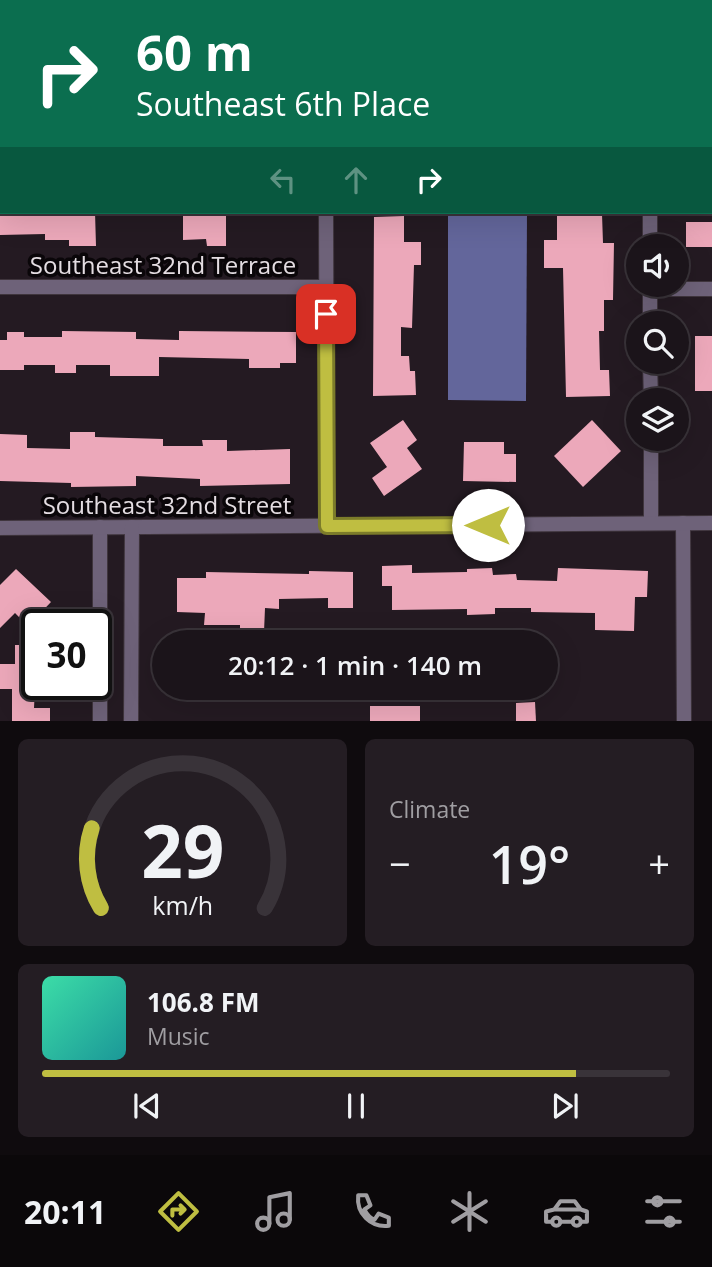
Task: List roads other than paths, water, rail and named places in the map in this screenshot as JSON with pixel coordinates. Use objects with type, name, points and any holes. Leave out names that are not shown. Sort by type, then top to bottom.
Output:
[{"type":"street","points":[[326,214],[327,526]]},
{"type":"street","points":[[650,214],[650,234]]},
{"type":"street","name":"Southeast 32nd Terrace","points":[[0,287],[326,287]]},
{"type":"street","points":[[689,288],[712,289]]},
{"type":"street","points":[[651,451],[651,523]]},
{"type":"street","points":[[683,523],[684,721]]},
{"type":"street","name":"Southeast 32nd Street","points":[[0,527],[712,523]]},
{"type":"street","points":[[100,527],[100,721]]},
{"type":"street","points":[[131,721],[132,527]]},
{"type":"water","points":[[448,214],[527,214],[526,401],[448,400]]}]
